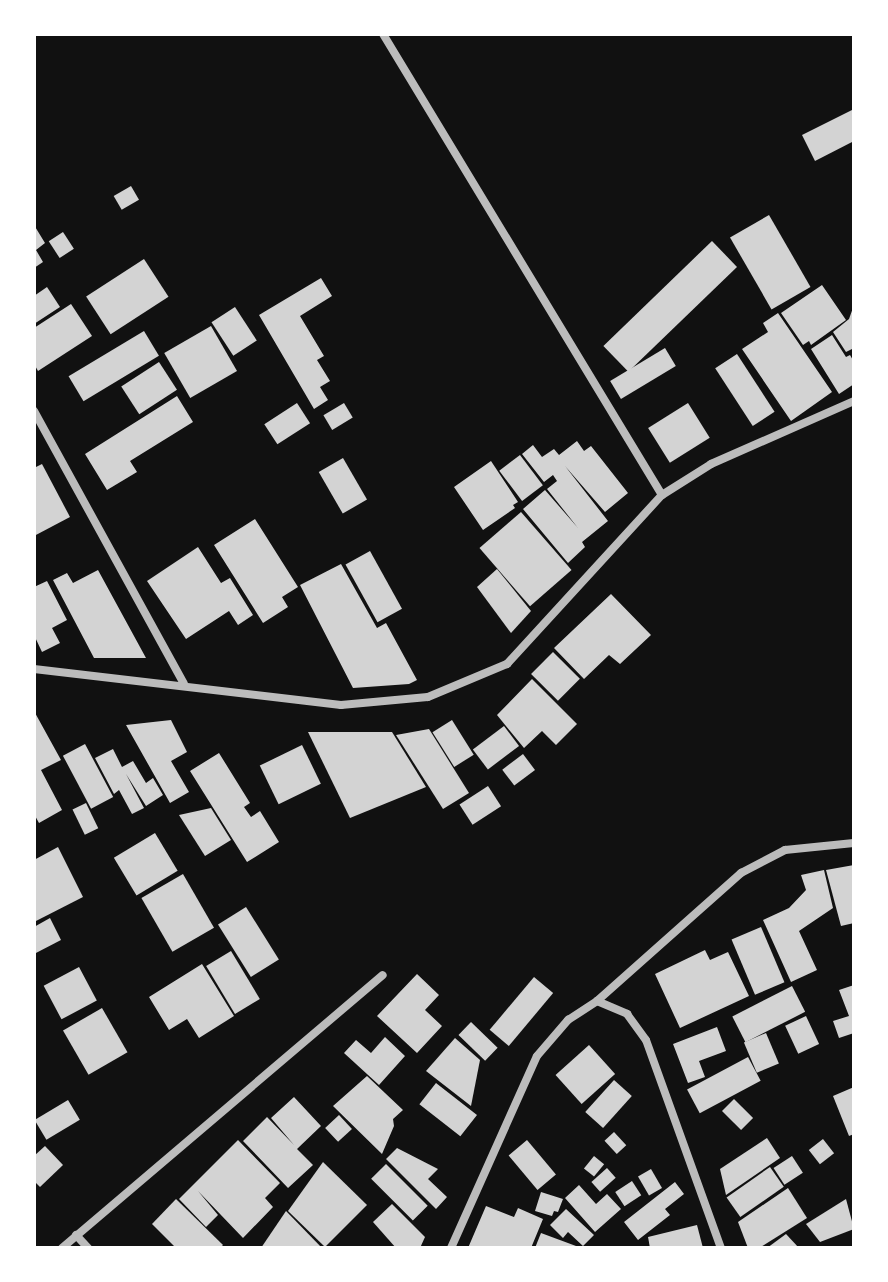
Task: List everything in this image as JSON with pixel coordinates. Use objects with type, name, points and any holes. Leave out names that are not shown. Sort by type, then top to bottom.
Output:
[{"type":"street","points":[[383,34],[662,495]]},
{"type":"street","points":[[34,669],[184,684],[341,705],[428,697],[507,664],[662,495],[711,464],[854,401]]},
{"type":"street","points":[[34,411],[184,684]]},
{"type":"street","points":[[451,1248],[537,1056],[568,1020],[597,1001],[741,873],[785,850],[854,843]]},
{"type":"street","points":[[62,1248],[383,975]]},
{"type":"street","points":[[597,1001],[627,1014],[646,1040],[721,1248]]},
{"type":"street","points":[[76,1235],[88,1248]]},
{"type":"building","points":[[854,109],[854,141],[815,161],[802,135]]},
{"type":"building","points":[[131,186],[139,200],[122,210],[114,196]]},
{"type":"building","points":[[769,215],[810,287],[772,309],[730,238]]},
{"type":"building","points":[[34,225],[45,243],[36,250],[43,262],[34,268]]},
{"type":"building","points":[[63,232],[74,249],[60,258],[49,241]]},
{"type":"building","points":[[712,241],[737,267],[628,372],[603,346]]},
{"type":"building","points":[[144,259],[169,297],[111,334],[86,297]]},
{"type":"building","points":[[321,278],[332,296],[300,316],[324,356],[317,360],[330,381],[320,387],[328,400],[314,409],[259,315]]},
{"type":"building","points":[[822,285],[846,320],[811,345],[809,341],[803,345],[781,313]]},
{"type":"building","points":[[47,287],[60,307],[34,324],[34,296]]},
{"type":"building","points":[[71,304],[92,336],[38,371],[34,364],[34,328]]},
{"type":"building","points":[[854,305],[854,348],[846,352],[833,332],[849,319]]},
{"type":"building","points":[[235,307],[257,341],[233,356],[212,322]]},
{"type":"building","points":[[778,313],[832,392],[791,421],[742,349],[768,332],[763,323]]},
{"type":"building","points":[[211,326],[237,371],[190,398],[164,353]]},
{"type":"building","points":[[144,331],[159,356],[84,401],[69,376]]},
{"type":"building","points":[[832,335],[846,357],[850,355],[854,362],[854,384],[839,394],[811,349]]},
{"type":"building","points":[[665,348],[676,366],[621,399],[610,381]]},
{"type":"building","points":[[737,354],[775,412],[753,426],[715,368]]},
{"type":"building","points":[[159,362],[177,390],[139,414],[121,387]]},
{"type":"building","points":[[177,396],[193,422],[130,461],[137,472],[107,490],[85,454]]},
{"type":"building","points":[[297,403],[310,423],[277,444],[264,424]]},
{"type":"building","points":[[344,403],[353,418],[332,430],[323,415]]},
{"type":"building","points":[[688,403],[710,438],[670,463],[648,428]]},
{"type":"building","points":[[577,441],[584,451],[591,446],[628,493],[605,512],[565,466],[608,521],[582,542],[585,547],[568,563],[523,509],[545,490],[578,528],[547,489],[557,481],[553,475],[544,482],[522,454],[533,445],[542,457],[554,449],[559,455]]},
{"type":"building","points":[[520,455],[543,485],[522,501],[499,471]]},
{"type":"building","points":[[343,458],[367,500],[343,514],[319,472]]},
{"type":"building","points":[[491,461],[518,502],[513,505],[515,508],[483,530],[454,487]]},
{"type":"building","points":[[42,464],[70,517],[34,536],[34,468]]},
{"type":"building","points":[[521,512],[572,570],[530,606],[479,548]]},
{"type":"building","points":[[255,519],[298,587],[282,597],[288,607],[263,623],[214,545]]},
{"type":"building","points":[[198,547],[221,583],[230,578],[253,615],[238,625],[229,611],[186,639],[147,581]]},
{"type":"building","points":[[370,551],[402,609],[378,622],[346,565]]},
{"type":"building","points":[[341,564],[377,628],[386,623],[417,680],[409,684],[353,688],[300,585]]},
{"type":"building","points":[[497,569],[531,611],[511,633],[477,587]]},
{"type":"building","points":[[98,570],[146,658],[94,658],[53,580],[67,573],[73,583]]},
{"type":"building","points":[[47,581],[67,620],[52,628],[60,643],[42,652],[34,635],[34,587]]},
{"type":"building","points":[[611,594],[651,635],[620,664],[609,655],[584,679],[554,648]]},
{"type":"building","points":[[553,652],[580,679],[558,701],[531,674]]},
{"type":"building","points":[[532,679],[577,724],[556,745],[542,731],[524,748],[497,715]]},
{"type":"building","points":[[34,711],[61,760],[41,770],[62,810],[39,823],[34,814]]},
{"type":"building","points":[[171,720],[187,752],[171,761],[189,792],[170,803],[126,725]]},
{"type":"building","points":[[452,720],[474,755],[454,767],[432,732]]},
{"type":"building","points":[[504,726],[519,746],[488,769],[473,749]]},
{"type":"building","points":[[429,729],[469,793],[443,809],[396,735]]},
{"type":"building","points":[[308,732],[392,732],[426,787],[350,818]]},
{"type":"building","points":[[85,744],[113,797],[91,809],[63,756]]},
{"type":"building","points":[[302,745],[321,784],[279,804],[260,766]]},
{"type":"building","points":[[113,749],[122,767],[133,761],[146,783],[153,778],[163,795],[146,806],[126,774],[144,808],[132,814],[119,790],[114,794],[95,758]]},
{"type":"building","points":[[219,753],[250,803],[244,807],[251,817],[260,811],[279,842],[247,862],[190,771]]},
{"type":"building","points":[[523,754],[535,770],[514,786],[502,770]]},
{"type":"building","points":[[488,786],[501,806],[473,825],[459,805]]},
{"type":"building","points":[[86,803],[98,828],[85,835],[73,810]]},
{"type":"building","points":[[211,808],[231,840],[205,856],[179,815]]},
{"type":"building","points":[[155,833],[178,871],[137,895],[114,858]]},
{"type":"building","points":[[58,847],[83,897],[34,922],[34,860]]},
{"type":"building","points":[[854,865],[854,923],[841,926],[826,870]]},
{"type":"building","points":[[824,870],[833,908],[799,931],[817,970],[791,982],[763,920],[789,908],[806,890],[801,875]]},
{"type":"building","points":[[183,874],[214,928],[172,952],[141,898]]},
{"type":"building","points":[[246,907],[279,960],[251,977],[218,924]]},
{"type":"building","points":[[50,918],[61,940],[34,954],[34,927]]},
{"type":"building","points":[[761,927],[784,982],[755,995],[732,940]]},
{"type":"building","points":[[705,950],[710,960],[728,952],[749,996],[680,1028],[655,974]]},
{"type":"building","points":[[231,951],[260,999],[235,1014],[206,966]]},
{"type":"building","points":[[202,964],[234,1016],[199,1038],[187,1019],[169,1030],[149,997]]},
{"type":"building","points":[[79,967],[97,1001],[62,1019],[44,986]]},
{"type":"building","points":[[417,974],[439,995],[425,1010],[442,1026],[417,1053],[377,1016]]},
{"type":"building","points":[[534,977],[553,993],[509,1046],[490,1030]]},
{"type":"building","points":[[854,985],[854,1033],[839,1038],[833,1021],[849,1016],[839,990]]},
{"type":"building","points":[[792,986],[805,1012],[745,1042],[732,1016]]},
{"type":"building","points":[[102,1008],[128,1052],[89,1075],[63,1030]]},
{"type":"building","points":[[806,1016],[819,1044],[798,1054],[785,1026]]},
{"type":"building","points":[[471,1022],[498,1048],[485,1061],[458,1035]]},
{"type":"building","points":[[717,1027],[726,1051],[699,1061],[705,1077],[688,1083],[673,1044]]},
{"type":"building","points":[[766,1033],[779,1063],[757,1073],[744,1042]]},
{"type":"building","points":[[385,1037],[405,1056],[379,1085],[344,1053],[356,1040],[371,1053]]},
{"type":"building","points":[[455,1038],[480,1060],[471,1106],[426,1071]]},
{"type":"building","points":[[589,1045],[615,1074],[582,1104],[556,1075]]},
{"type":"building","points":[[748,1057],[761,1081],[700,1113],[687,1089]]},
{"type":"building","points":[[367,1076],[403,1110],[393,1119],[394,1126],[382,1154],[333,1106]]},
{"type":"building","points":[[614,1080],[632,1096],[603,1128],[585,1112]]},
{"type":"building","points":[[436,1083],[477,1115],[460,1136],[419,1104]]},
{"type":"building","points":[[854,1087],[854,1134],[849,1136],[833,1096]]},
{"type":"building","points":[[294,1097],[321,1126],[297,1149],[313,1165],[288,1188],[243,1141],[267,1117],[294,1145],[271,1118]]},
{"type":"building","points":[[734,1099],[753,1118],[741,1130],[722,1111]]},
{"type":"building","points":[[68,1100],[80,1120],[46,1140],[35,1120]]},
{"type":"building","points":[[339,1115],[352,1129],[338,1142],[325,1128]]},
{"type":"building","points":[[614,1132],[626,1145],[617,1154],[604,1141]]},
{"type":"building","points":[[767,1138],[780,1158],[726,1195],[720,1169]]},
{"type":"building","points":[[823,1139],[834,1153],[820,1164],[809,1150]]},
{"type":"building","points":[[238,1140],[280,1183],[265,1198],[273,1207],[243,1238],[198,1191],[218,1215],[206,1227],[179,1199]]},
{"type":"building","points":[[527,1140],[556,1174],[538,1190],[509,1155]]},
{"type":"building","points":[[45,1146],[63,1165],[40,1187],[34,1181],[34,1156]]},
{"type":"building","points":[[397,1148],[438,1169],[428,1179],[447,1197],[436,1209],[386,1159]]},
{"type":"building","points":[[594,1156],[604,1164],[594,1177],[584,1168]]},
{"type":"building","points":[[792,1156],[803,1173],[784,1185],[774,1168]]},
{"type":"building","points":[[323,1162],[367,1205],[325,1247],[288,1211]]},
{"type":"building","points":[[386,1164],[428,1206],[413,1221],[371,1179]]},
{"type":"building","points":[[770,1167],[784,1187],[740,1217],[727,1197]]},
{"type":"building","points":[[607,1168],[616,1178],[600,1192],[591,1182]]},
{"type":"building","points":[[651,1169],[662,1188],[649,1196],[638,1176]]},
{"type":"building","points":[[632,1181],[641,1195],[624,1206],[615,1192]]},
{"type":"building","points":[[675,1182],[684,1194],[665,1209],[670,1215],[638,1240],[624,1222]]},
{"type":"building","points":[[579,1185],[596,1204],[607,1194],[621,1209],[595,1232],[565,1198]]},
{"type":"building","points":[[788,1188],[807,1218],[759,1248],[748,1248],[738,1222]]},
{"type":"building","points":[[541,1192],[563,1199],[558,1212],[554,1211],[552,1216],[535,1211]]},
{"type":"building","points":[[176,1199],[223,1245],[220,1248],[176,1248],[152,1224]]},
{"type":"building","points":[[846,1199],[854,1229],[820,1242],[806,1224]]},
{"type":"building","points":[[392,1204],[425,1237],[420,1248],[396,1248],[373,1222]]},
{"type":"building","points":[[486,1206],[514,1217],[518,1208],[543,1219],[531,1248],[468,1248]]},
{"type":"building","points":[[566,1209],[594,1235],[583,1246],[568,1232],[563,1238],[550,1225]]},
{"type":"building","points":[[286,1211],[322,1248],[261,1248]]},
{"type":"building","points":[[697,1225],[703,1248],[650,1248],[648,1237]]},
{"type":"building","points":[[541,1233],[576,1246],[535,1248]]},
{"type":"building","points":[[786,1234],[799,1248],[767,1248]]}]
